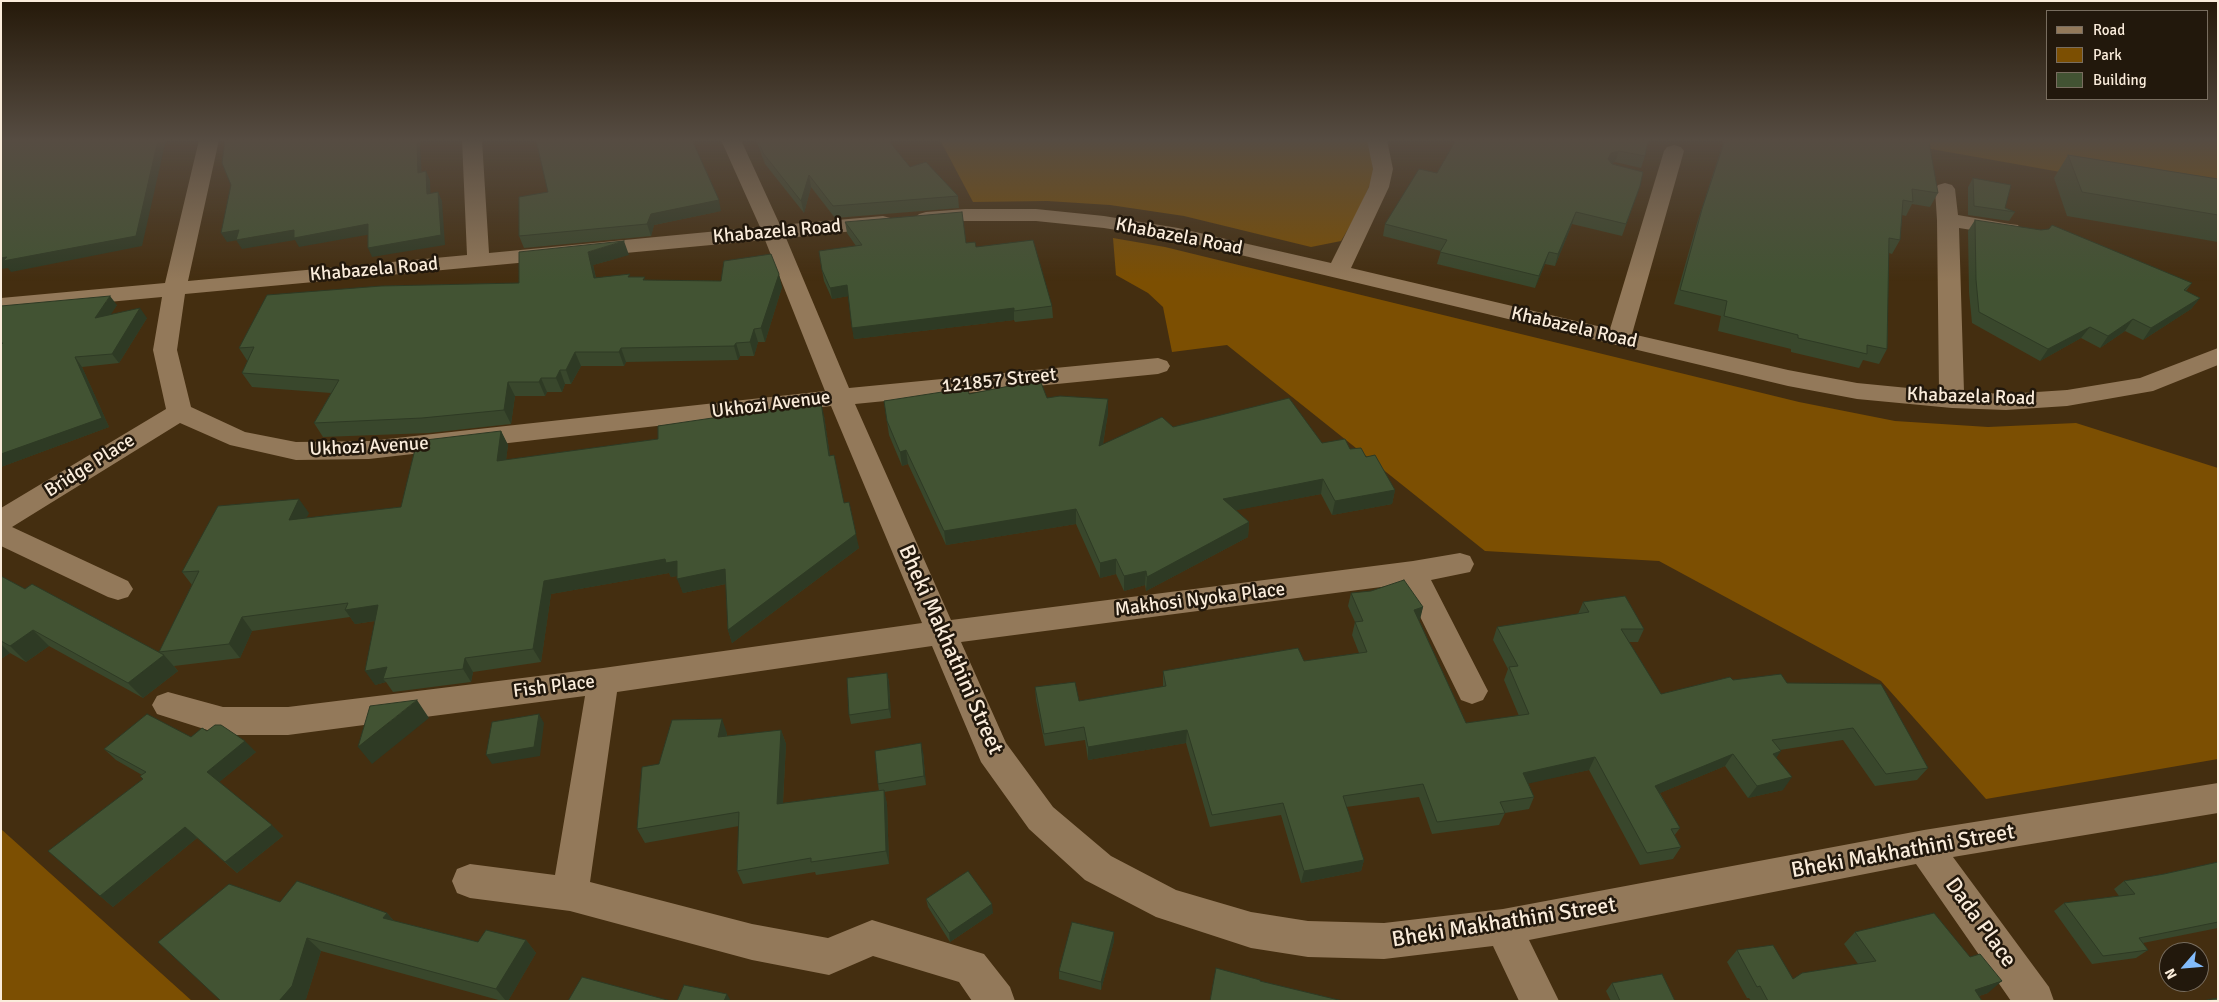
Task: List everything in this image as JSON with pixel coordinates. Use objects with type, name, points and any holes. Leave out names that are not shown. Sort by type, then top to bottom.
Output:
[{"type":"street","points":[[179,412],[165,350],[175,287],[184,256],[199,187]]},
{"type":"street","points":[[474,187],[478,261]]},
{"type":"street","name":"Bheki Makhathini Street","points":[[754,187],[840,397],[992,752],[1041,818],[1098,868],[1169,905],[1250,930],[1308,939],[1384,941],[1503,927],[1924,846],[2218,798]]},
{"type":"street","points":[[1338,271],[1379,187]]},
{"type":"street","points":[[1619,339],[1655,187]]},
{"type":"street","points":[[1945,189],[1948,220],[1952,400]]},
{"type":"street","name":"Khabazela Road","points":[[1,304],[965,215],[1036,215],[1104,222],[1178,234],[1619,339],[1797,380],[1857,391],[1952,400],[2006,402],[2067,398],[2144,385],[2194,367],[2218,355]]},
{"type":"street","points":[[1948,220],[2034,234]]},
{"type":"street","name":"121857 Street","points":[[840,397],[1158,366]]},
{"type":"street","name":"Ukhozi Avenue","points":[[179,412],[239,439],[296,451],[369,450],[840,397]]},
{"type":"street","name":"Bridge Place","points":[[1,521],[179,412]]},
{"type":"street","points":[[1,534],[118,589]]},
{"type":"street","name":"Makhosi Nyoka Place","points":[[940,633],[1413,572],[1460,564]]},
{"type":"street","points":[[1413,572],[1472,691]]},
{"type":"street","name":"Fish Place","points":[[168,705],[223,721],[288,721],[603,681],[940,633]]},
{"type":"street","points":[[570,894],[603,681]]},
{"type":"street","name":"Dada Place","points":[[1924,846],[2036,1001]]},
{"type":"street","points":[[470,881],[570,894],[752,942],[829,957],[872,938],[971,967],[996,1001]]},
{"type":"street","points":[[1503,927],[1540,1001]]},
{"type":"green space","points":[[965,187],[1369,187],[1358,212],[1341,241],[1311,247],[1184,216],[1110,205],[1047,201],[973,202]]},
{"type":"green space","points":[[2143,187],[2218,187],[2218,200]]},
{"type":"green space","points":[[1113,238],[1165,247],[1799,402],[1895,421],[1988,427],[2076,423],[2218,468],[2218,759],[1986,799],[1881,681],[1659,561],[1485,551],[1227,345],[1172,352],[1163,307],[1148,293],[1116,275]]},
{"type":"green space","points":[[1,829],[192,1001],[1,1001]]},
{"type":"building","points":[[1,187],[147,187],[136,236],[3,261],[7,257],[1,258]]},
{"type":"building","points":[[231,187],[427,187],[427,194],[438,192],[441,235],[368,248],[368,224],[294,238],[294,230],[236,240],[239,230],[221,233]]},
{"type":"building","points":[[547,187],[713,187],[719,200],[651,214],[647,224],[519,236],[519,197],[548,192]]},
{"type":"building","points":[[790,187],[805,187],[801,201]]},
{"type":"building","points":[[818,187],[949,187],[958,196],[833,206]]},
{"type":"building","points":[[1408,187],[1640,187],[1626,224],[1576,212],[1558,254],[1549,252],[1539,276],[1440,252],[1447,240],[1385,224]]},
{"type":"building","points":[[1709,187],[1937,187],[1938,193],[1912,189],[1913,202],[1903,200],[1900,240],[1889,238],[1887,349],[1867,345],[1867,354],[1798,338],[1798,335],[1724,316],[1727,301],[1680,290]]},
{"type":"building","points":[[1973,187],[2011,187],[2005,208],[2015,212],[1974,206]]},
{"type":"building","points":[[2080,187],[2218,187],[2218,215],[2082,192]]},
{"type":"building","points":[[962,212],[966,243],[975,242],[976,247],[1033,240],[1052,306],[1014,311],[1014,308],[852,328],[847,285],[830,288],[822,270],[819,251],[862,245],[845,222]]},
{"type":"building","points":[[1975,220],[2041,230],[2049,229],[2052,225],[2192,283],[2184,290],[2200,298],[2151,328],[2133,319],[2108,336],[2090,327],[2048,349],[1979,312],[1976,280]]},
{"type":"building","points":[[624,241],[588,252],[594,278],[630,274],[628,277],[645,277],[643,280],[721,281],[724,261],[771,254],[779,274],[761,328],[754,329],[750,342],[736,343],[734,346],[621,348],[619,352],[575,352],[566,370],[560,370],[556,378],[541,378],[539,382],[508,382],[504,410],[422,418],[314,423],[339,380],[242,373],[254,347],[239,348],[267,295],[381,286],[519,283],[519,252]]},
{"type":"building","points":[[110,296],[95,318],[140,308],[112,354],[75,357],[102,418],[1,454],[1,306]]},
{"type":"building","points":[[1040,380],[1047,398],[1060,396],[1108,399],[1099,446],[1162,417],[1173,427],[1289,398],[1322,443],[1345,439],[1350,449],[1361,448],[1366,457],[1375,455],[1395,490],[1335,501],[1323,479],[1223,499],[1249,522],[1147,577],[1146,571],[1124,576],[1116,559],[1100,563],[1076,509],[944,531],[906,450],[900,452],[887,421],[884,401],[968,388],[969,394]]},
{"type":"building","points":[[821,402],[829,456],[834,455],[844,503],[849,502],[856,534],[728,630],[725,569],[677,579],[677,561],[666,563],[665,559],[544,581],[533,649],[465,658],[463,669],[383,679],[387,667],[365,671],[378,605],[345,610],[348,603],[242,617],[229,644],[159,652],[199,571],[182,572],[218,506],[299,499],[289,520],[401,507],[417,441],[501,431],[497,461],[658,439],[658,426]]},
{"type":"building","points":[[1,576],[25,589],[32,584],[164,655],[128,683],[33,630],[10,646],[1,641]]},
{"type":"building","points":[[1404,580],[1423,607],[1414,610],[1466,723],[1529,714],[1509,667],[1518,666],[1497,627],[1589,612],[1583,602],[1625,596],[1644,629],[1621,629],[1661,694],[1730,677],[1733,680],[1781,674],[1787,683],[1881,684],[1928,768],[1886,774],[1853,728],[1772,740],[1781,751],[1773,754],[1792,777],[1757,786],[1733,754],[1655,786],[1680,828],[1671,829],[1681,847],[1647,853],[1595,757],[1523,773],[1534,797],[1500,802],[1505,813],[1437,822],[1423,784],[1343,796],[1364,860],[1304,871],[1283,803],[1212,815],[1187,730],[1088,747],[1084,727],[1044,734],[1035,687],[1075,682],[1079,701],[1166,686],[1163,671],[1298,648],[1304,661],[1367,652],[1355,622],[1363,621],[1351,593],[1371,591]]},
{"type":"building","points":[[887,673],[889,709],[849,715],[847,678]]},
{"type":"building","points":[[417,700],[358,747],[370,706]]},
{"type":"building","points":[[147,714],[191,737],[202,728],[207,731],[215,725],[221,725],[245,741],[207,772],[272,825],[225,862],[185,827],[100,896],[48,851],[143,779],[140,776],[146,772],[104,749]]},
{"type":"building","points":[[539,714],[534,747],[486,755],[492,722]]},
{"type":"building","points":[[722,719],[718,737],[781,730],[777,804],[884,790],[886,851],[811,862],[811,858],[737,871],[739,812],[637,829],[642,767],[659,764],[672,720]]},
{"type":"building","points":[[921,743],[924,776],[878,784],[875,751]]},
{"type":"building","points":[[2218,862],[2218,922],[2139,938],[2148,950],[2103,956],[2064,903],[2135,894],[2124,881]]},
{"type":"building","points":[[968,871],[992,904],[949,933],[926,899]]},
{"type":"building","points":[[297,881],[387,913],[383,918],[478,942],[486,930],[526,940],[496,989],[307,938],[292,986],[279,1001],[221,1001],[158,942],[229,884],[280,902]]},
{"type":"building","points":[[1934,913],[1970,957],[1980,954],[2002,981],[1975,990],[1982,1001],[1768,1001],[1760,986],[1757,987],[1737,950],[1773,945],[1793,979],[1802,973],[1876,961],[1855,932]]},
{"type":"building","points":[[1072,922],[1114,932],[1101,982],[1059,971]]},
{"type":"building","points":[[1216,968],[1260,981],[1343,1001],[1210,1001]]},
{"type":"building","points":[[1662,974],[1675,1001],[1620,1001],[1612,983]]},
{"type":"building","points":[[582,977],[671,1001],[568,1001]]},
{"type":"building","points":[[684,985],[727,994],[724,1001],[677,1001]]},
{"type":"building","points":[[2218,998],[2218,1001],[2202,1001]]}]
